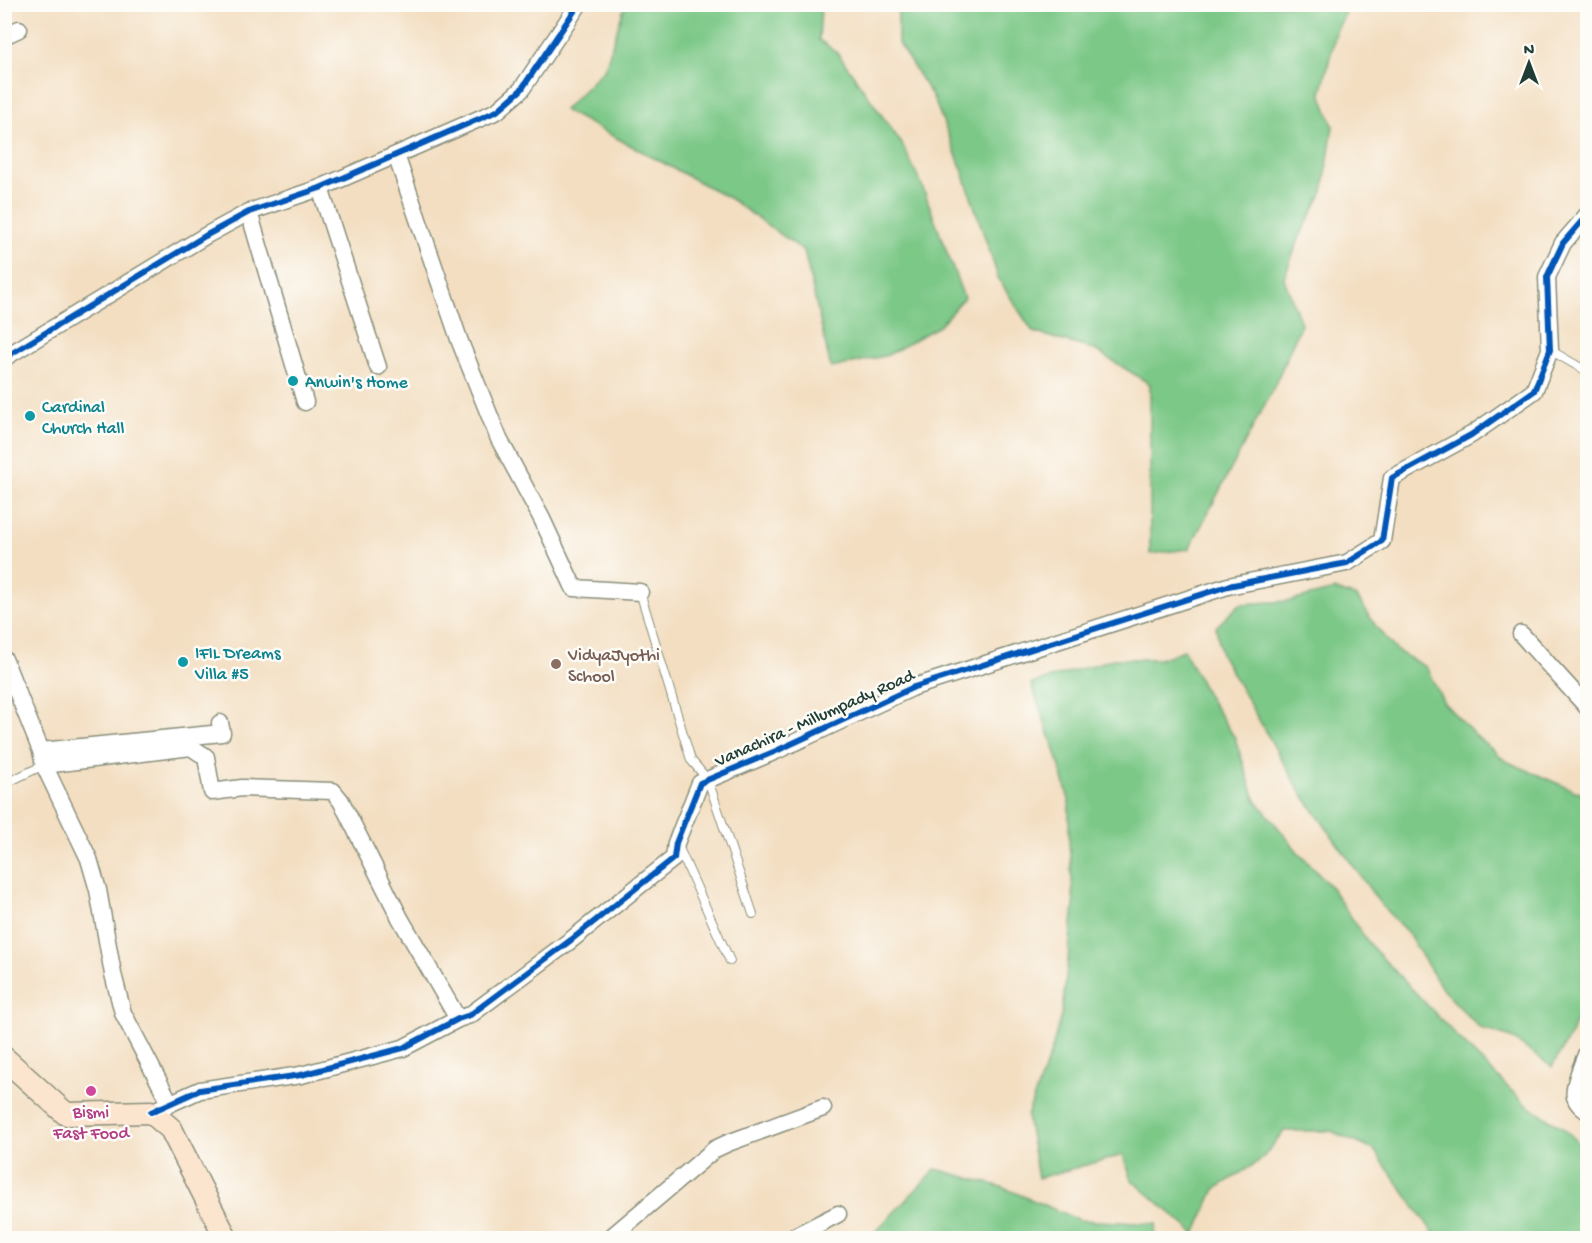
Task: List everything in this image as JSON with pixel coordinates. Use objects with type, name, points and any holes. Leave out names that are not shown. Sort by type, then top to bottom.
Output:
[{"type":"street","points":[[8,350],[249,212],[320,188],[497,111],[521,90],[579,4]]},
{"type":"street","points":[[396,155],[460,342],[499,439],[542,519],[574,588],[640,592]]},
{"type":"street","points":[[320,188],[378,367]]},
{"type":"street","points":[[249,212],[305,402]]},
{"type":"street","name":"Vanachira - Millumpady Road","points":[[161,1107],[200,1090],[301,1076],[403,1048],[470,1015],[571,940],[674,858],[676,843],[700,783],[776,751],[914,687],[1228,586],[1347,563],[1382,541],[1392,478],[1471,435],[1534,391],[1550,350],[1546,277],[1563,243],[1587,214]]},
{"type":"street","points":[[1521,634],[1587,708]]},
{"type":"street","points":[[4,659],[42,758],[89,859],[98,890],[113,974],[123,1013],[171,1129],[226,1239]]},
{"type":"street","points":[[42,758],[192,741],[222,733],[220,723]]},
{"type":"street","points":[[192,741],[206,757],[212,792],[242,788],[333,791],[341,801],[400,918],[458,1019]]},
{"type":"street","points":[[1587,1050],[1575,1089],[1575,1098],[1587,1112]]},
{"type":"street","points":[[4,1058],[66,1114],[161,1107]]},
{"type":"street","points":[[610,1239],[715,1149],[823,1108]]},
{"type":"street","points":[[791,1239],[838,1214]]},
{"type":"lane","points":[[1550,350],[1587,372]]},
{"type":"lane","points":[[640,592],[691,760],[708,780],[753,914]]},
{"type":"lane","points":[[4,784],[42,758]]},
{"type":"lane","points":[[676,843],[730,960]]},
{"type":"green space","points":[[625,5],[821,5],[819,40],[837,52],[902,144],[921,183],[964,298],[939,326],[888,355],[831,368],[804,251],[729,198],[564,110],[605,68]]},
{"type":"green space","points":[[898,5],[1342,5],[1345,15],[1337,29],[1321,93],[1333,126],[1323,192],[1299,238],[1284,278],[1301,324],[1274,387],[1189,549],[1150,554],[1150,384],[1095,350],[1033,332],[999,280],[963,172],[934,99],[898,43]]},
{"type":"green space","points":[[1334,590],[1357,597],[1377,628],[1397,651],[1426,667],[1444,703],[1475,735],[1506,761],[1575,791],[1587,793],[1587,988],[1572,1032],[1552,1067],[1511,1038],[1480,1028],[1443,990],[1407,932],[1381,905],[1298,788],[1221,654],[1216,627],[1240,604],[1291,601]]},
{"type":"green space","points":[[1184,650],[1209,698],[1235,738],[1255,799],[1298,852],[1330,886],[1370,945],[1525,1104],[1562,1127],[1587,1150],[1587,1238],[1437,1238],[1374,1150],[1331,1131],[1284,1131],[1261,1160],[1215,1189],[1195,1234],[1132,1180],[1123,1155],[1038,1178],[1027,1116],[1052,1049],[1062,1012],[1074,906],[1069,842],[1069,800],[1057,756],[1031,684],[1113,659],[1160,659]]},
{"type":"green space","points":[[936,1169],[1002,1187],[1079,1220],[1156,1224],[1154,1238],[869,1238]]},
{"type":"cycle path","points":[[4,358],[205,236],[249,212],[320,188],[497,111],[521,90],[579,4]]},
{"type":"cycle path","points":[[151,1112],[200,1090],[301,1075],[403,1048],[470,1015],[571,940],[674,858],[676,843],[700,783],[776,751],[914,687],[1228,586],[1347,563],[1382,541],[1392,478],[1471,435],[1534,391],[1550,350],[1547,277],[1563,243],[1588,214]]},
{"type":"place","name":"Anwin's Home","points":[[293,381]]},
{"type":"place","name":"Cardinal Church Hall","points":[[30,416]]},
{"type":"place","name":"IFIL Dreams Villa #5","points":[[183,662]]},
{"type":"place","name":"VidyaJyothi School","points":[[556,664]]},
{"type":"place","name":"Bismi Fast Food","points":[[91,1091]]}]
